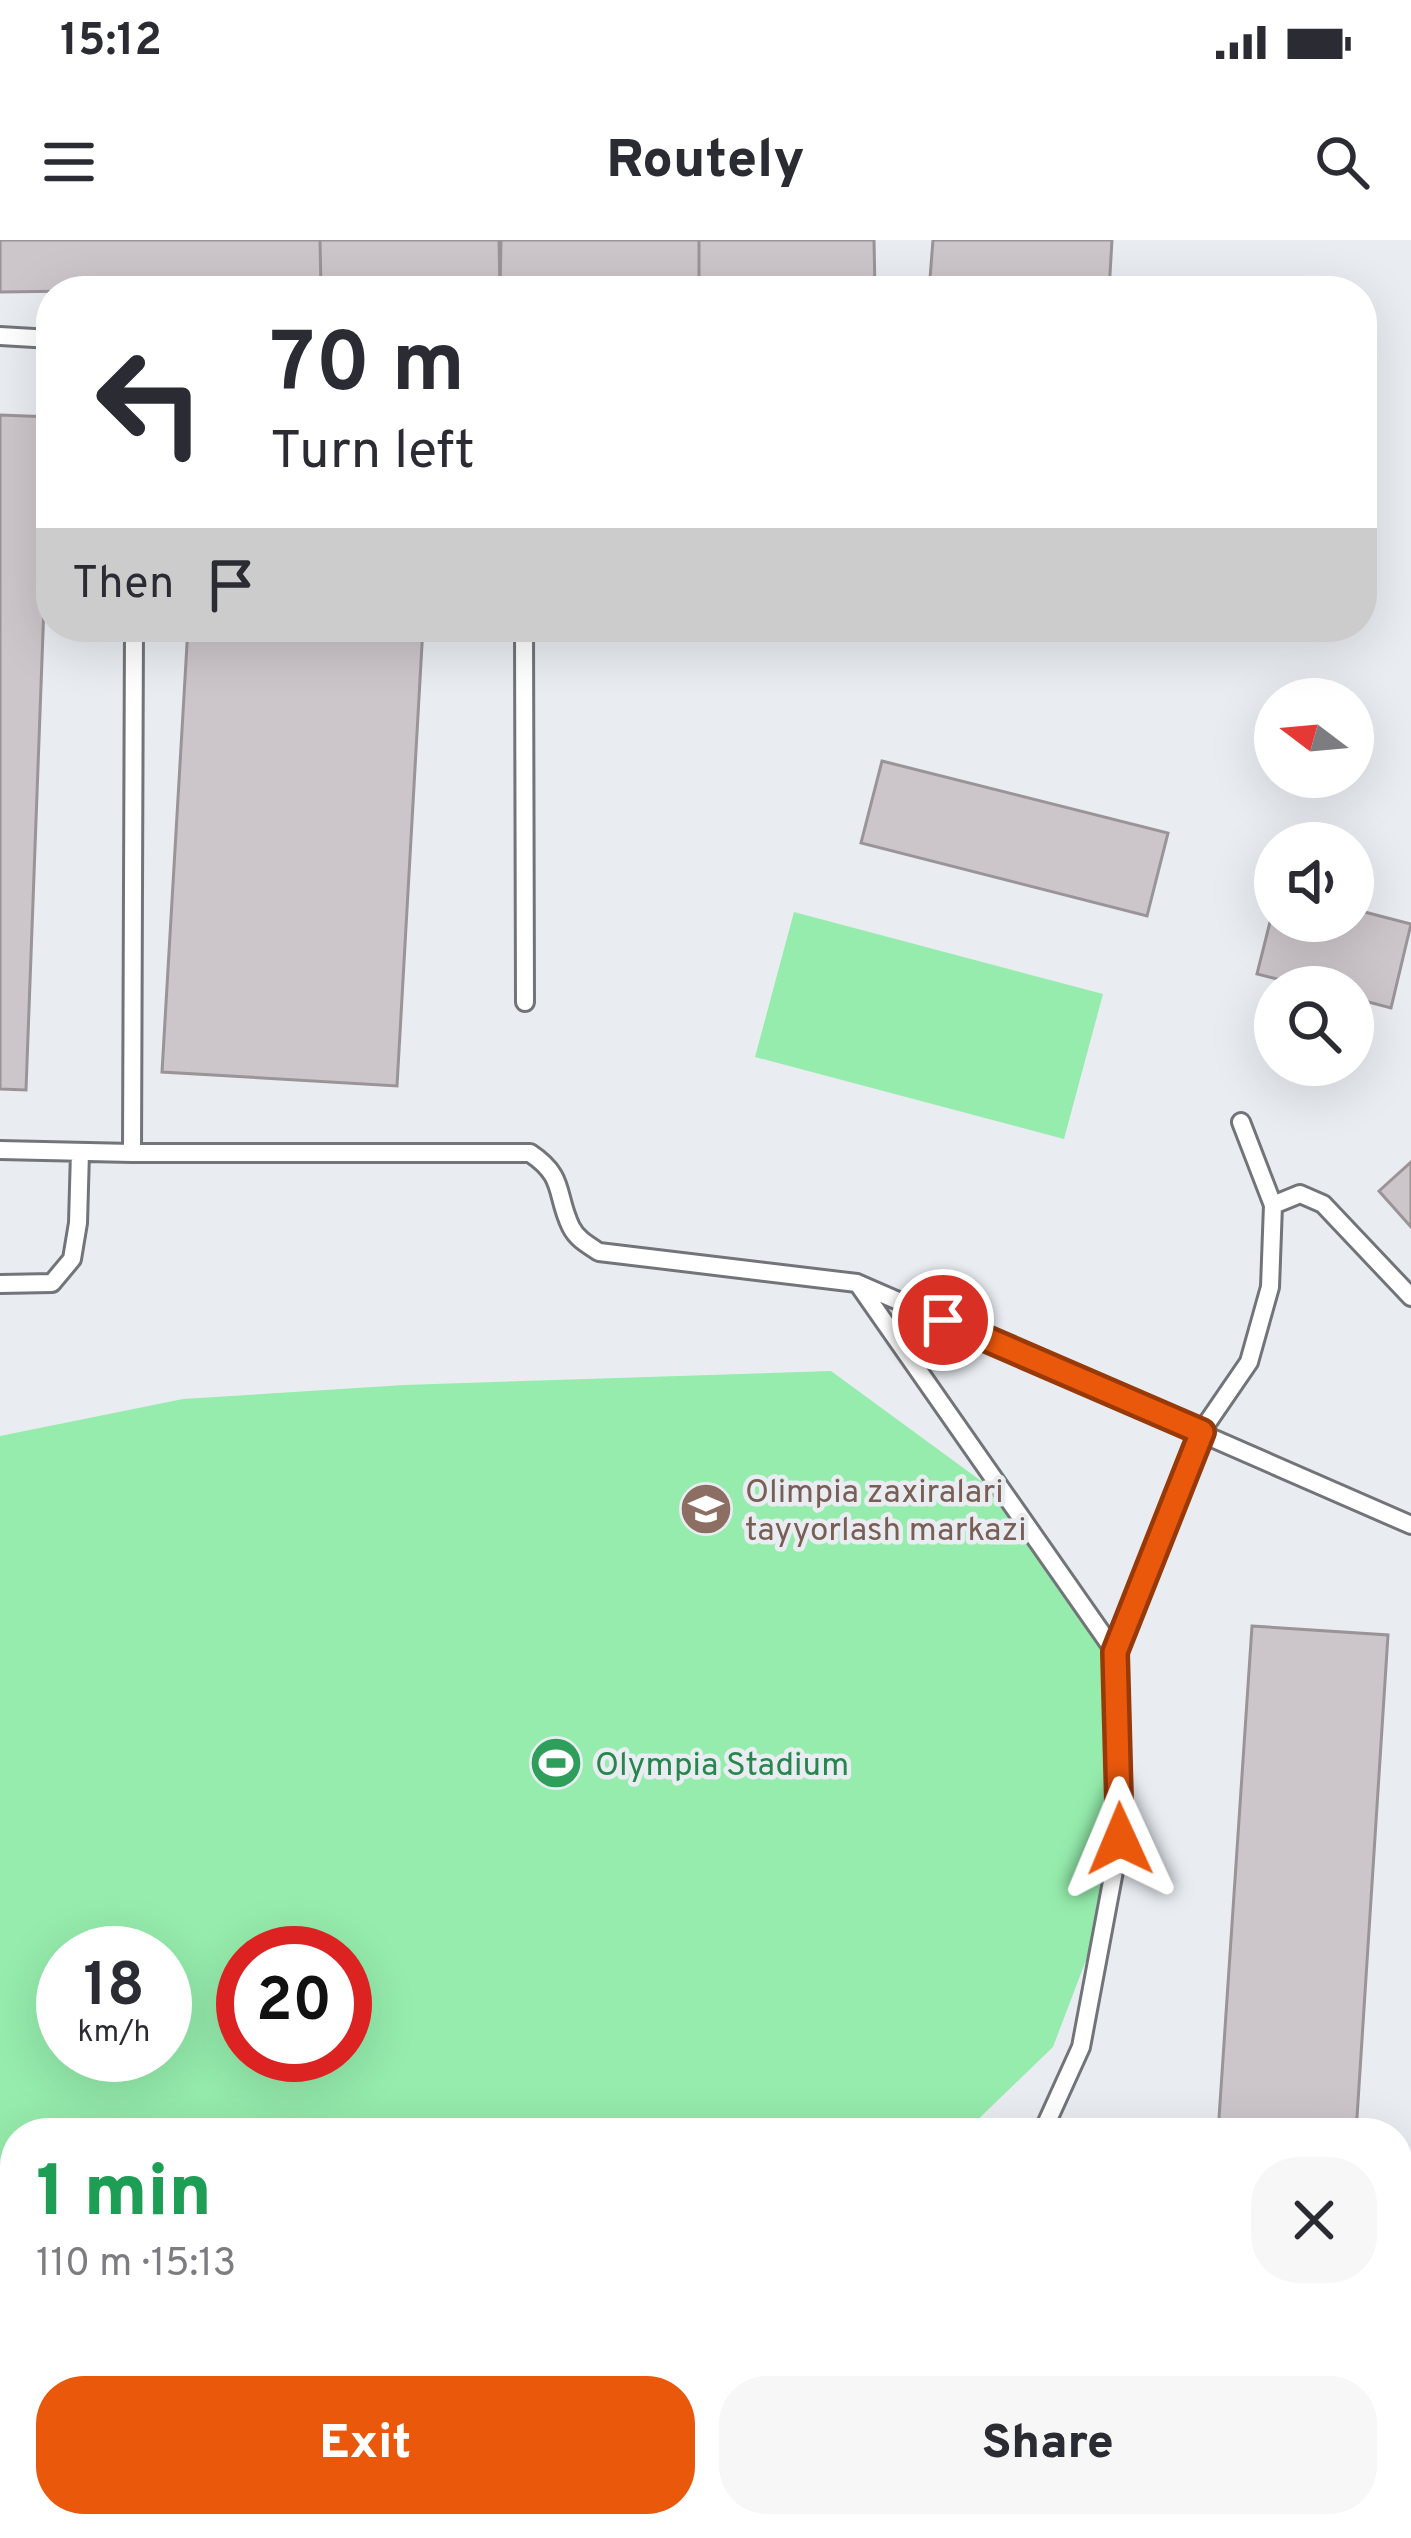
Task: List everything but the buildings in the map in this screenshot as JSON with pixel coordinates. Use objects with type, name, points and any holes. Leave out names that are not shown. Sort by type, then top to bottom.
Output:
[{"type":"lane","points":[[0,336],[36,338]]},
{"type":"lane","points":[[132,1153],[134,642]]},
{"type":"lane","points":[[524,642],[525,1002]]},
{"type":"lane","points":[[1049,2118],[1082,2048],[1120,1839],[1115,1652],[1202,1432],[1249,1362],[1270,1287],[1273,1204],[1241,1122]]},
{"type":"lane","points":[[0,1150],[530,1153],[555,1176],[571,1228],[599,1252],[857,1283],[1411,1525]]},
{"type":"lane","points":[[0,1284],[52,1283],[72,1258],[80,1152]]},
{"type":"lane","points":[[1273,1204],[1300,1194],[1323,1204],[1411,1297]]},
{"type":"lane","points":[[857,1283],[1115,1652]]},
{"type":"green space","points":[[794,912],[1103,994],[1064,1139],[755,1057]]},
{"type":"green space","name":"Olympia Stadium","points":[[831,1371],[1014,1505],[1107,1651],[1118,1876],[1053,2047],[980,2118],[0,2118],[0,1436],[183,1399],[404,1385]]},
{"type":"place","name":"Olimpia zaxiralari tayyorlash markazi","points":[[706,1509]]},
{"type":"place","name":"Olympia Stadium","points":[[556,1763]]},
{"type":"route","points":[[943,1320],[1202,1432],[1115,1652],[1120,1839]]}]
